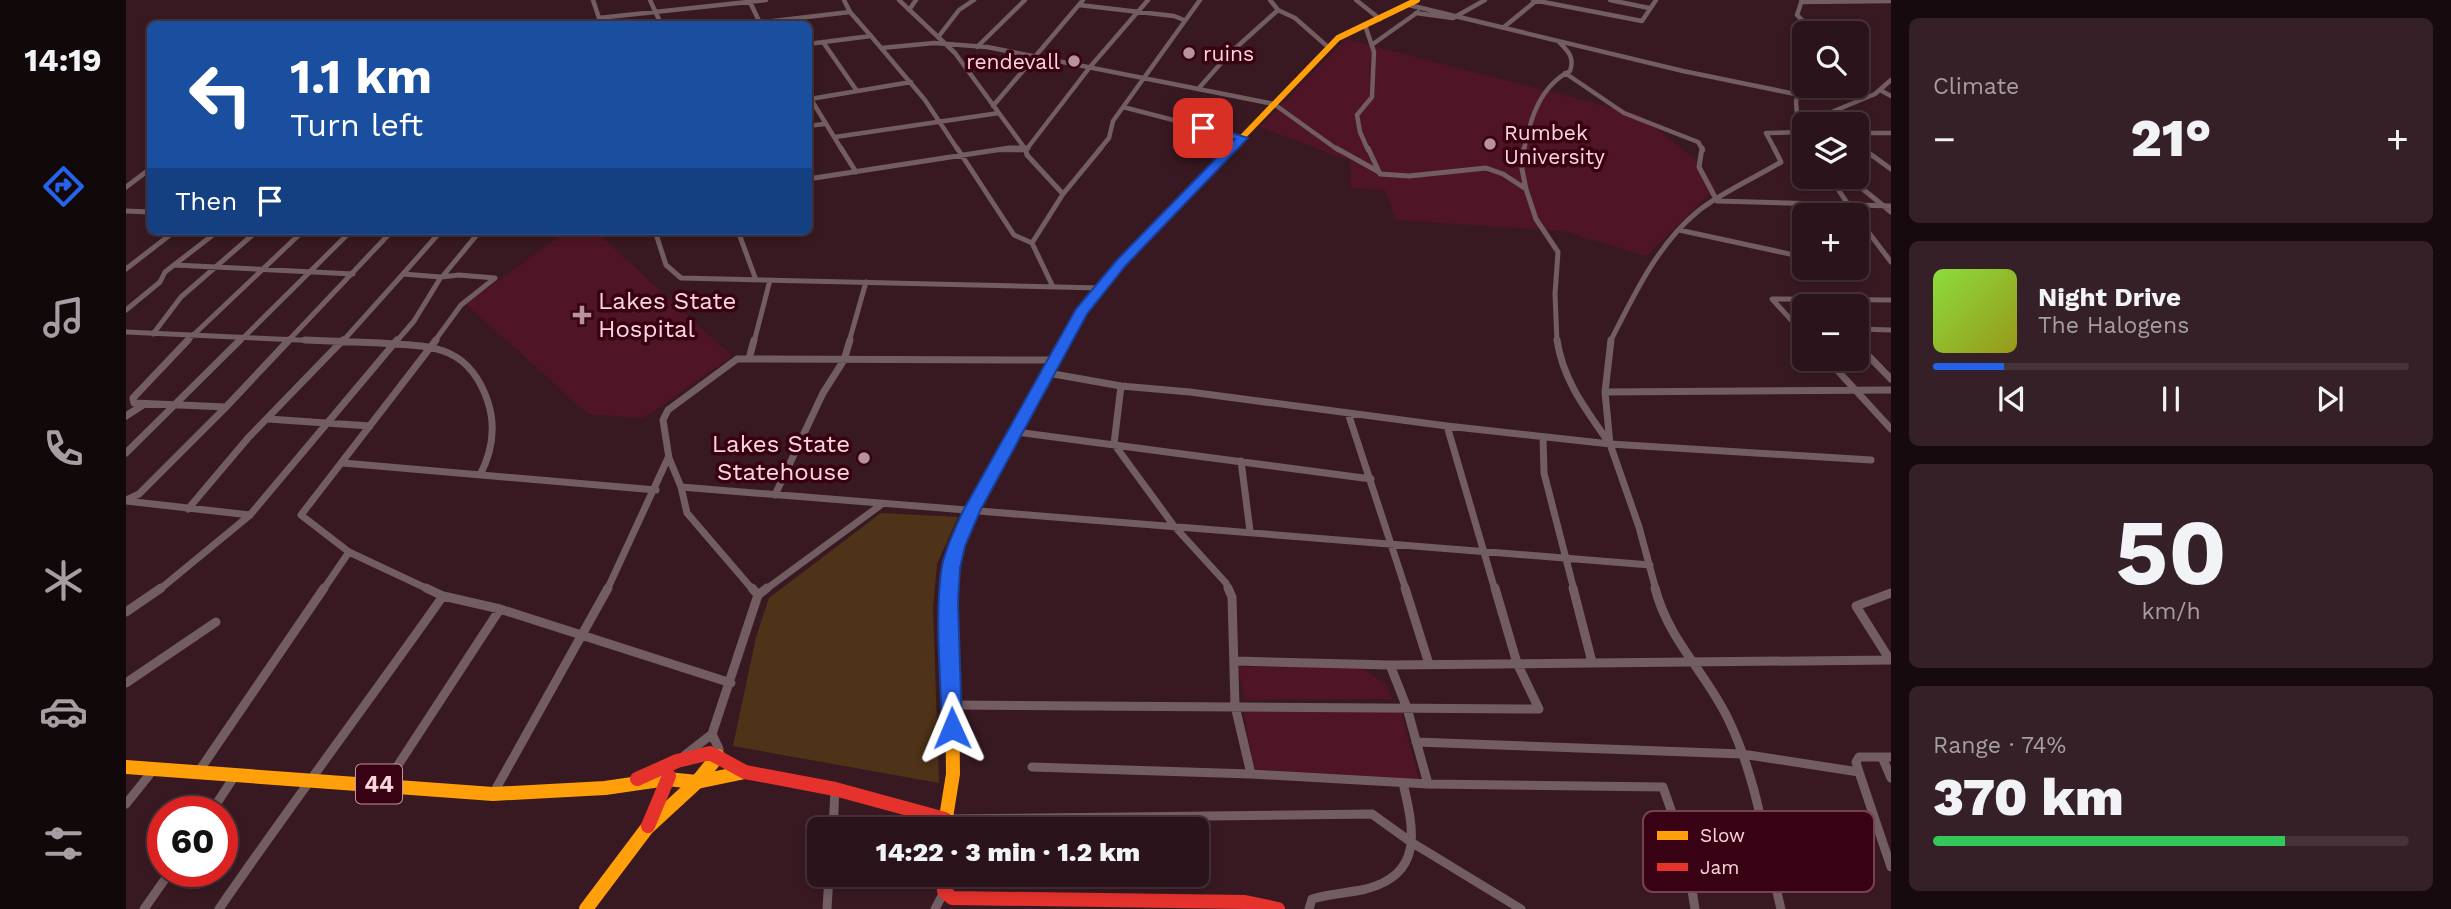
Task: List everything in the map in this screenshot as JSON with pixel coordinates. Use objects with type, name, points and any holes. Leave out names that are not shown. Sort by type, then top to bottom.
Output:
[{"type":"main road","points":[[945,817],[953,774],[949,602],[951,568],[956,546],[971,511],[1081,312],[1121,262],[1328,47],[1344,33],[1414,5]]},
{"type":"main road","points":[[632,782],[701,753],[718,756],[745,772],[835,789],[922,817]]},
{"type":"main road","points":[[586,909],[647,828],[697,782],[718,756]]},
{"type":"main road","points":[[647,828],[677,761]]},
{"type":"main road","name":"44","points":[[126,767],[493,794],[605,788],[632,782]]},
{"type":"main road","points":[[632,782],[667,779],[697,782],[745,772]]},
{"type":"main road","points":[[944,887],[944,891],[952,898],[1245,902],[1278,909]]},
{"type":"street","points":[[593,0],[600,21]]},
{"type":"street","points":[[650,0],[660,21]]},
{"type":"street","points":[[598,18],[766,0]]},
{"type":"street","points":[[844,0],[850,12],[911,82],[1014,234],[1032,243],[1053,286]]},
{"type":"street","points":[[899,0],[955,53],[1027,155],[1063,194]]},
{"type":"street","points":[[909,10],[916,0]]},
{"type":"street","points":[[939,36],[959,10],[974,0]]},
{"type":"street","points":[[977,47],[1025,0]]},
{"type":"street","points":[[1026,150],[1090,67],[1148,0]]},
{"type":"street","points":[[1032,243],[1063,194],[1109,138],[1113,121],[1200,0]]},
{"type":"street","points":[[1270,0],[1279,10],[1295,18],[1328,47]]},
{"type":"street","points":[[1356,0],[1380,19]]},
{"type":"street","points":[[1460,18],[1485,0]]},
{"type":"street","points":[[1504,27],[1536,0],[1642,21],[1656,0]]},
{"type":"street","points":[[1610,0],[1650,8]]},
{"type":"street","points":[[750,1],[759,21]]},
{"type":"street","points":[[1803,21],[1797,15],[1801,1],[1809,4],[1891,1]]},
{"type":"street","points":[[993,106],[1081,2],[1174,16],[1184,20]]},
{"type":"street","points":[[1373,44],[1414,5],[1558,41],[1792,93]]},
{"type":"street","points":[[1199,88],[1230,52],[1279,10]]},
{"type":"street","points":[[776,21],[850,12]]},
{"type":"street","points":[[1365,24],[1373,44],[1375,64],[1371,75],[1372,97],[1357,115],[1360,132],[1379,172]]},
{"type":"street","points":[[812,44],[871,36]]},
{"type":"street","points":[[1558,41],[1570,53],[1573,64],[1556,78],[1528,124],[1521,164],[1536,219],[1558,252],[1555,276],[1561,365],[1575,393],[1610,444]]},
{"type":"street","points":[[824,42],[858,91]]},
{"type":"street","points":[[881,48],[901,44],[945,45],[1036,55],[1275,104],[1289,117],[1328,143],[1379,172],[1409,176],[1486,168],[1503,174],[1526,189]]},
{"type":"street","points":[[1565,73],[1623,113],[1698,142],[1703,149],[1699,167],[1717,201]]},
{"type":"street","points":[[1840,112],[1880,90],[1891,80]]},
{"type":"street","points":[[812,97],[911,82]]},
{"type":"street","points":[[1880,90],[1891,96]]},
{"type":"street","points":[[812,102],[856,172]]},
{"type":"street","points":[[1124,107],[1243,138]]},
{"type":"street","points":[[835,137],[999,113]]},
{"type":"street","points":[[812,126],[824,124]]},
{"type":"street","points":[[1756,811],[1742,754],[1730,722],[1693,661],[1676,641],[1659,603],[1650,565],[1610,444],[1605,392],[1610,342],[1640,285],[1679,230],[1697,212],[1781,162],[1766,133],[1792,132]]},
{"type":"street","points":[[1869,133],[1891,133]]},
{"type":"street","points":[[812,178],[1009,149],[1026,150]]},
{"type":"street","points":[[1869,153],[1891,169]]},
{"type":"street","points":[[126,187],[147,171]]},
{"type":"street","points":[[1863,189],[1891,212]]},
{"type":"street","points":[[1717,201],[1803,203]]},
{"type":"street","points":[[1869,205],[1891,206]]},
{"type":"street","points":[[126,211],[147,212]]},
{"type":"street","points":[[1679,230],[1792,254]]},
{"type":"street","points":[[1869,233],[1891,262]]},
{"type":"street","points":[[126,269],[170,235]]},
{"type":"street","points":[[126,310],[160,282],[165,272],[213,235]]},
{"type":"street","points":[[153,334],[181,297],[253,235]]},
{"type":"street","points":[[226,407],[144,404],[134,402],[133,398],[192,336],[299,235]]},
{"type":"street","points":[[126,453],[347,235]]},
{"type":"street","points":[[126,500],[139,494],[226,407],[388,235]]},
{"type":"street","points":[[188,509],[248,438],[341,342],[437,235]]},
{"type":"street","points":[[126,612],[173,580],[250,515],[325,423],[414,321],[441,277],[477,235]]},
{"type":"street","points":[[656,235],[666,265],[681,278],[1100,288]]},
{"type":"street","points":[[740,235],[756,279]]},
{"type":"street","points":[[175,265],[215,269],[313,269],[353,274]]},
{"type":"street","points":[[403,274],[495,278],[461,305],[301,515],[349,552],[443,596],[500,608],[731,683]]},
{"type":"street","points":[[749,359],[770,280]]},
{"type":"street","points":[[775,495],[823,393],[844,360],[866,282]]},
{"type":"street","points":[[1792,299],[1772,299],[1792,320]]},
{"type":"street","points":[[1869,300],[1891,300]]},
{"type":"street","points":[[1869,329],[1891,330]]},
{"type":"street","points":[[126,332],[432,346],[450,352],[466,367],[487,396],[494,434],[489,459],[480,475]]},
{"type":"street","points":[[1869,356],[1891,379]]},
{"type":"street","points":[[758,595],[687,513],[681,487],[668,458],[663,420],[667,410],[737,359],[1055,360]]},
{"type":"street","points":[[1838,371],[1891,429]]},
{"type":"street","points":[[1048,373],[1121,386],[1190,392],[1543,438],[1871,460]]},
{"type":"street","points":[[1121,386],[1114,444],[1174,526],[1226,583],[1232,597],[1235,706],[1251,774]]},
{"type":"street","points":[[1605,392],[1891,390]]},
{"type":"street","points":[[126,415],[144,404]]},
{"type":"street","points":[[1348,412],[1429,664]]},
{"type":"street","points":[[268,418],[370,426]]},
{"type":"street","points":[[951,705],[1539,709],[1517,663],[1447,426]]},
{"type":"street","points":[[1016,432],[1371,479]]},
{"type":"street","points":[[1543,438],[1544,473],[1591,662]]},
{"type":"street","points":[[493,794],[583,634],[656,490],[668,458]]},
{"type":"street","points":[[1241,461],[1250,531]]},
{"type":"street","points":[[343,463],[656,490]]},
{"type":"street","points":[[681,487],[1650,565]]},
{"type":"street","points":[[126,500],[250,515]]},
{"type":"street","points":[[677,761],[712,734],[758,595],[882,504]]},
{"type":"street","points":[[199,771],[349,552]]},
{"type":"street","points":[[1890,660],[1856,606],[1891,593]]},
{"type":"street","points":[[219,909],[309,779],[335,750],[443,596]]},
{"type":"street","points":[[385,785],[500,608]]},
{"type":"street","points":[[126,683],[216,622]]},
{"type":"street","points":[[1235,661],[1390,665],[1890,660]]},
{"type":"street","points":[[1390,665],[1407,708],[1428,784]]},
{"type":"street","points":[[712,734],[719,748],[718,756]]},
{"type":"street","points":[[1416,742],[1742,754],[1859,772]]},
{"type":"street","points":[[1872,811],[1856,761],[1859,757],[1887,757],[1891,778]]},
{"type":"street","points":[[1032,767],[1251,774],[1428,784],[1663,787],[1671,811]]},
{"type":"street","points":[[126,804],[154,769]]},
{"type":"street","points":[[222,796],[237,774]]},
{"type":"street","points":[[1309,909],[1308,902],[1312,898],[1364,889],[1390,880],[1403,871],[1409,861],[1410,842],[1409,805],[1403,783]]},
{"type":"street","points":[[833,817],[835,789]]},
{"type":"street","points":[[1209,818],[1372,814],[1410,842],[1521,909]]},
{"type":"street","points":[[1874,817],[1891,867]]},
{"type":"street","points":[[145,909],[160,887]]},
{"type":"street","points":[[827,909],[829,887]]},
{"type":"street","points":[[935,909],[944,891]]},
{"type":"street","points":[[1777,892],[1781,909]]},
{"type":"shaded area","name":"Rumbek University","points":[[1346,39],[1640,115],[1698,162],[1716,188],[1646,256],[1563,231],[1396,220],[1385,190],[1351,188],[1350,161],[1260,127]]},
{"type":"shaded area","name":"Lakes State Hospital","points":[[561,235],[599,235],[732,356],[644,418],[588,414],[466,304]]},
{"type":"shaded area","points":[[881,513],[958,517],[937,564],[933,608],[939,783],[733,746],[756,637],[769,598]]},
{"type":"shaded area","points":[[1359,666],[1387,685],[1392,699],[1245,700],[1238,667]]},
{"type":"shaded area","points":[[1243,708],[1400,708],[1419,780],[1254,769]]},
{"type":"traffic: slow","points":[[1139,244],[1338,38],[1417,0]]},
{"type":"traffic: slow","points":[[946,817],[953,774],[949,602],[955,550]]},
{"type":"traffic: slow","points":[[586,909],[647,828],[697,782],[718,756]]},
{"type":"traffic: slow","points":[[126,767],[493,794],[605,788],[667,779],[697,782],[745,772]]},
{"type":"traffic: jam","points":[[955,550],[971,511],[1081,312],[1139,244]]},
{"type":"traffic: jam","points":[[637,779],[677,761],[710,753],[745,772],[835,789],[938,817]]},
{"type":"traffic: jam","points":[[648,826],[669,776]]},
{"type":"traffic: jam","points":[[944,887],[944,891],[952,898],[1245,902],[1278,909]]},
{"type":"place","name":"ruins","points":[[1189,53]]},
{"type":"place","name":"rendevall","points":[[1074,61]]},
{"type":"place","name":"Rumbek University","points":[[1490,144]]},
{"type":"place","name":"Lakes State Hospital","points":[[582,315]]},
{"type":"place","name":"Lakes State Statehouse","points":[[864,458]]},
{"type":"route","points":[[952,728],[949,602],[951,568],[956,546],[971,511],[1081,312],[1121,262],[1243,138],[1203,128]]}]
